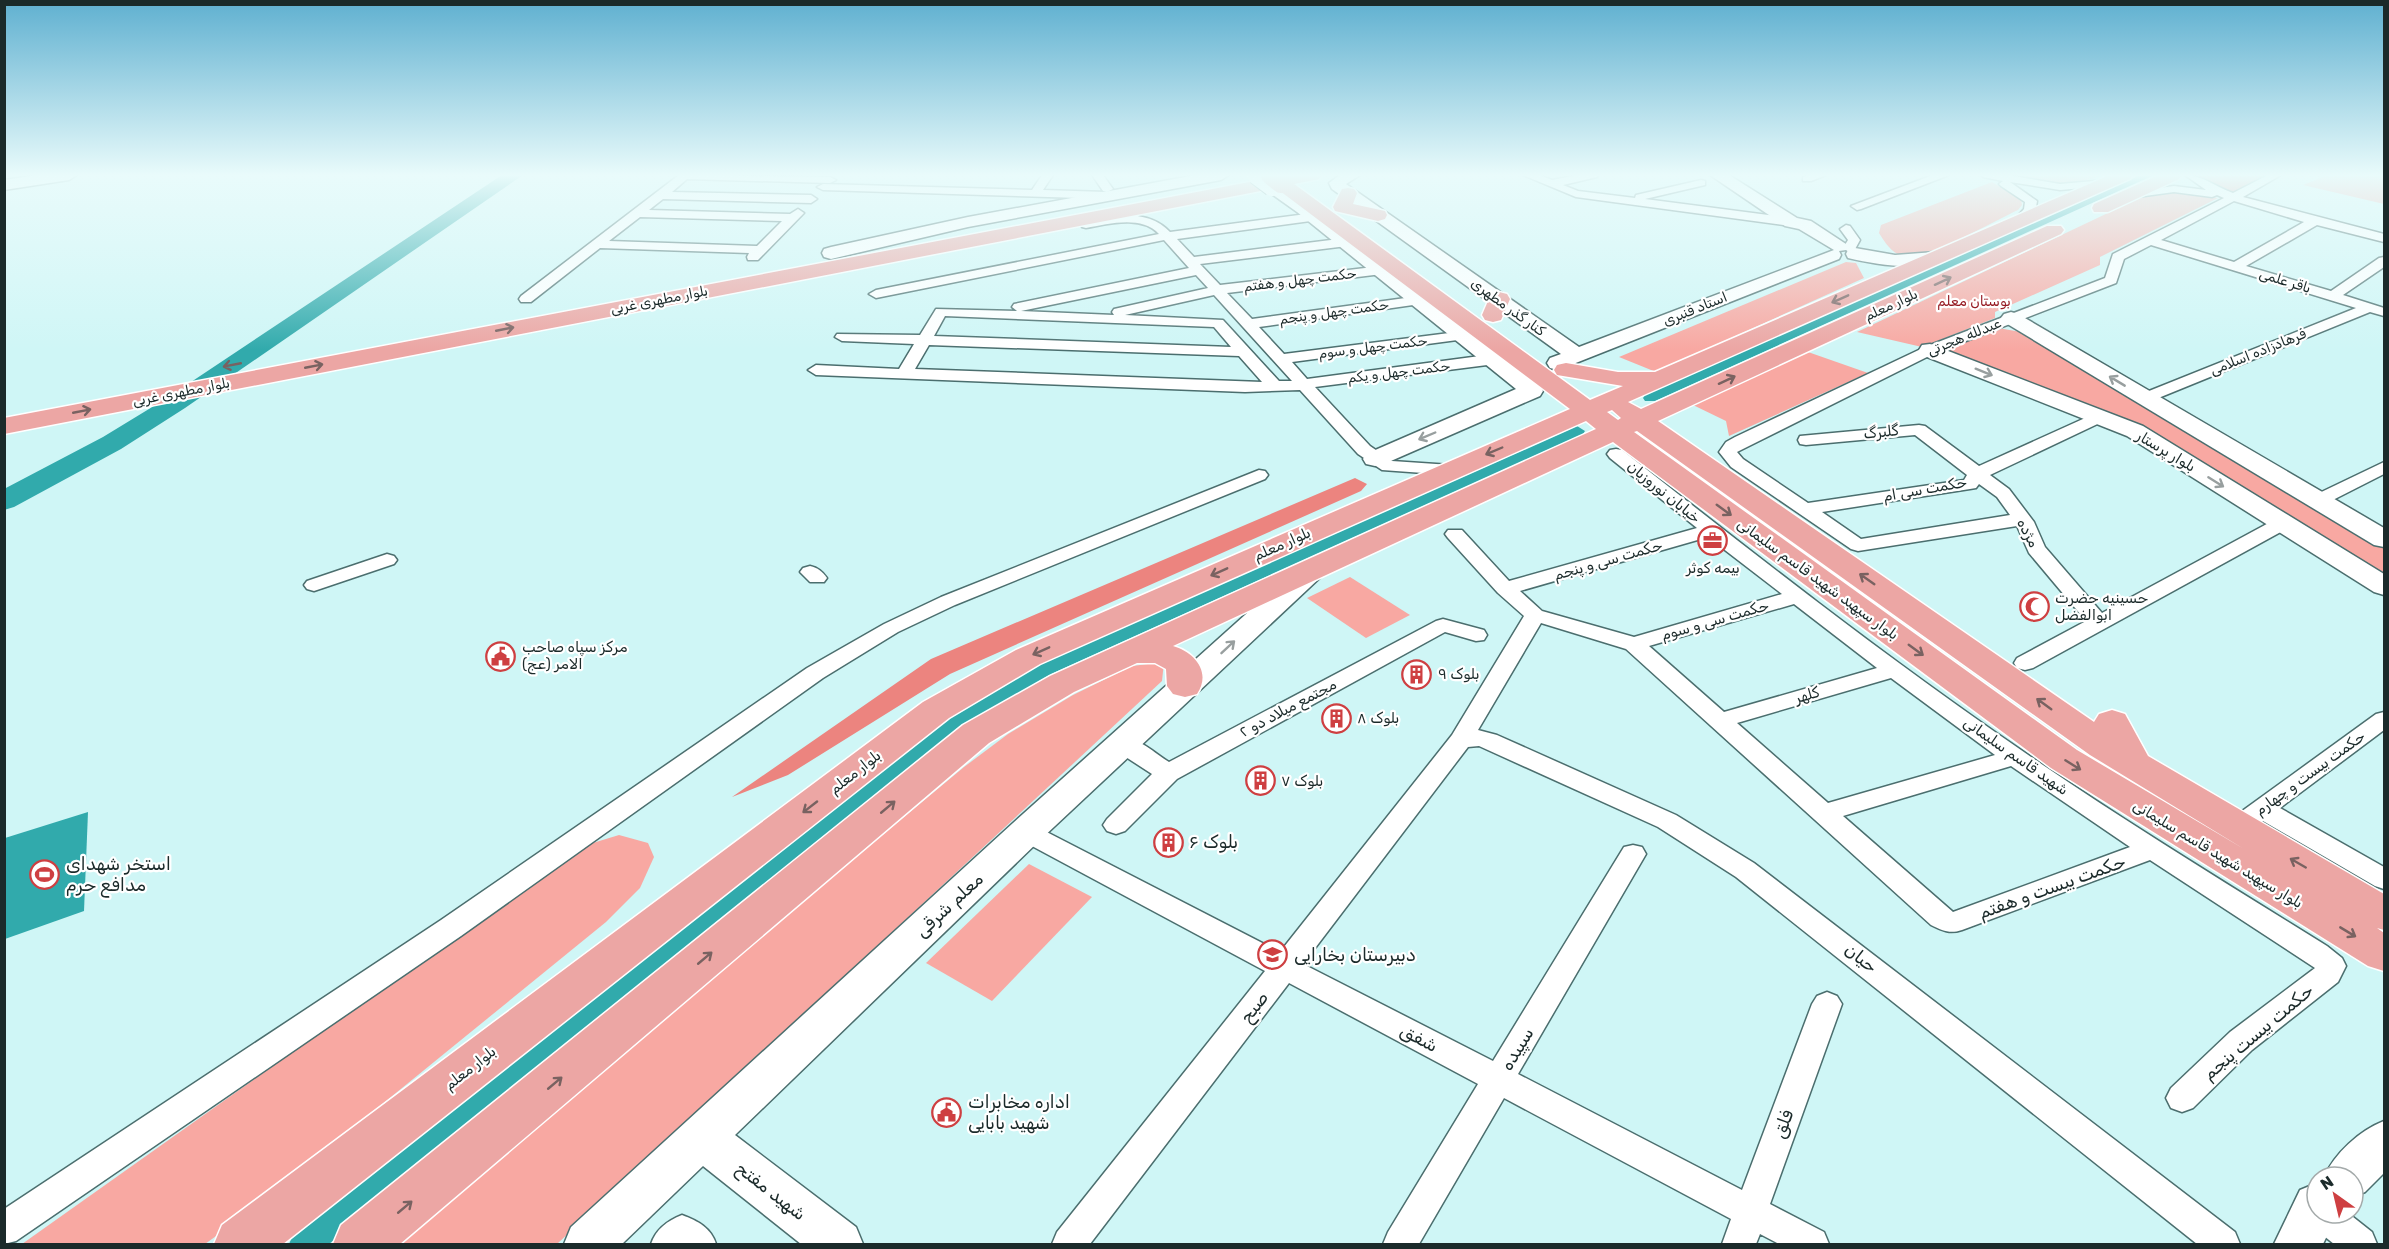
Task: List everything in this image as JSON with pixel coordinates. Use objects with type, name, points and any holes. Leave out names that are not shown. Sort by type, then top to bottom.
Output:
[{"type":"main road","name":"بلوار مطهری غربی","points":[[4,428],[38,419],[964,233]]},
{"type":"main road","name":"بلوار مطهری غربی","points":[[4,405],[983,233]]},
{"type":"main road","name":"بلوار سپهبد شهید قاسم سلیمانی","points":[[1369,233],[1481,344],[1560,366]]},
{"type":"main road","name":"بلوار سپهبد شهید قاسم سلیمانی","points":[[1385,233],[1496,307],[1599,405],[1640,420],[1674,458],[2064,759],[2385,954]]},
{"type":"main road","name":"بلوار معلم","points":[[1583,438],[1599,405],[1991,233]]},
{"type":"main road","name":"بلوار معلم","points":[[241,1245],[936,710],[1028,657],[1386,473],[1451,470],[1583,438],[1640,420],[2046,233]]},
{"type":"main road","points":[[1635,389],[1636,395],[1647,402],[1665,406],[1674,404],[1672,422],[1674,458],[1583,438],[1554,410],[1552,396],[1560,366],[1618,379],[1663,377]]},
{"type":"main road","name":"بلوار سپهبد شهید قاسم سلیمانی","points":[[1583,438],[1599,405]]},
{"type":"main road","points":[[360,1245],[976,734],[1062,684],[1314,568],[1583,438]]},
{"type":"main road","name":"بلوار سپهبد شهید قاسم سلیمانی","points":[[1674,458],[2103,746],[2134,765],[2249,818],[2385,914]]},
{"type":"main road","points":[[1129,653],[1156,651],[1172,656],[1183,665],[1185,686]]},
{"type":"main road","points":[[2112,722],[2134,765]]},
{"type":"street","points":[[526,299],[611,233]]},
{"type":"street","points":[[597,244],[757,253],[777,233]]},
{"type":"street","points":[[830,260],[927,233]]},
{"type":"street","points":[[830,260],[961,248],[1038,233]]},
{"type":"street","points":[[1166,233],[1386,473],[1532,391],[1481,344],[1347,243],[1344,233]]},
{"type":"street","points":[[876,294],[1180,233]]},
{"type":"street","name":"کنار گذر مطهری","points":[[1402,233],[1496,307]]},
{"type":"street","points":[[1808,233],[1841,248],[1896,261],[1935,258]]},
{"type":"street","name":"عبدلله هجرتی","points":[[1806,509],[1737,463],[1728,452],[1732,446],[1930,350],[2111,280],[2118,257],[2166,233]]},
{"type":"street","points":[[2236,266],[2294,233]]},
{"type":"street","points":[[2367,233],[2385,238]]},
{"type":"street","name":"باقر علمی","points":[[2151,241],[2377,309]]},
{"type":"street","points":[[1012,312],[1195,265],[1347,243]]},
{"type":"street","points":[[1841,248],[1870,275],[1871,279],[1866,288]]},
{"type":"street","name":"استاد قنبری","points":[[1560,366],[1841,248]]},
{"type":"street","points":[[2333,296],[2385,261]]},
{"type":"street","name":"حکمت چهل و هفتم","points":[[1117,312],[1217,290],[1382,270]]},
{"type":"street","name":"حکمت چهل و پنجم","points":[[1248,324],[1420,300]]},
{"type":"street","name":"فرهادزاده اسلامی","points":[[2145,398],[2377,309]]},
{"type":"street","points":[[904,374],[941,312],[1012,312],[1218,323],[1275,386]]},
{"type":"street","points":[[987,377],[1004,342],[1012,312]]},
{"type":"street","points":[[2011,318],[2385,539]]},
{"type":"street","points":[[842,337],[1243,351]]},
{"type":"street","name":"حکمت چهل و سوم","points":[[1281,359],[1481,344]]},
{"type":"street","name":"حکمت چهل و یکم","points":[[816,370],[1245,387],[1275,386],[1304,384],[1481,344]]},
{"type":"street","name":"بلوار پرستار","points":[[1930,350],[2134,431],[2385,586]]},
{"type":"street","name":"حکمت سی ام","points":[[1806,509],[1970,484],[1977,474],[2100,417]]},
{"type":"street","name":"گلبرگ","points":[[1806,440],[1919,430],[1977,474]]},
{"type":"street","name":"خیابان نوروزیان","points":[[1583,438],[1711,530]]},
{"type":"street","points":[[2319,501],[2385,467]]},
{"type":"street","name":"مژده","points":[[1977,474],[2003,493],[2023,519],[2036,549],[2099,623]]},
{"type":"street","points":[[4,1229],[451,928],[815,673],[891,628],[948,601],[1259,475]]},
{"type":"street","points":[[1806,509],[1858,545],[2023,519]]},
{"type":"street","points":[[2025,663],[2283,523]]},
{"type":"street","name":"حکمت سی و پنجم","points":[[1505,589],[1711,530]]},
{"type":"street","name":"شهید قاسم سلیمانی","points":[[1711,530],[1795,597],[2015,757],[2332,966]]},
{"type":"street","points":[[1455,534],[1505,589],[1535,615],[1634,644],[1822,813],[2015,757]]},
{"type":"street","points":[[314,585],[387,560]]},
{"type":"street","name":"معلم شرقی","points":[[588,1245],[1026,832],[1314,568]]},
{"type":"street","name":"حکمت سی و سوم","points":[[1634,644],[1795,597]]},
{"type":"street","name":"صبح","points":[[1069,1245],[1461,740],[1535,615]]},
{"type":"street","name":"مجتمع میلاد دو ۲","points":[[1116,825],[1168,773],[1443,625],[1476,635]]},
{"type":"street","name":"کلهر","points":[[1721,720],[1893,670]]},
{"type":"street","name":"حکمت بیست و چهارم","points":[[2249,818],[2385,719]]},
{"type":"street","name":"حیان","points":[[1461,740],[1479,738],[1489,740],[1667,821],[1745,870],[1849,949],[2223,1245]]},
{"type":"street","points":[[1123,744],[1168,773]]},
{"type":"street","name":"حکمت بیست و هفتم","points":[[1822,813],[1941,918],[1952,923],[2153,849]]},
{"type":"street","points":[[2249,818],[2385,879]]},
{"type":"street","name":"شفق","points":[[1026,832],[1812,1245]]},
{"type":"street","name":"سپیده","points":[[1400,1245],[1633,854]]},
{"type":"street","points":[[2284,933],[2314,912]]},
{"type":"street","name":"حکمت بیست پنجم","points":[[2182,1098],[2241,1041],[2328,974],[2332,966]]},
{"type":"street","name":"فلق","points":[[1739,1245],[1827,1004]]},
{"type":"street","name":"شهید مفتح","points":[[702,1137],[839,1245]]},
{"type":"street","points":[[2363,1165],[2385,1142]]},
{"type":"street","points":[[2337,1225],[2360,1245]]},
{"type":"street","points":[[668,1245],[682,1231],[699,1245]]},
{"type":"green space","points":[[1879,233],[1971,233],[1916,256],[1901,256],[1887,245]]},
{"type":"green space","name":"بوستان معلم","points":[[2065,233],[2147,233],[2100,257],[2100,265],[1995,312],[1995,318],[1922,347],[1857,332]]},
{"type":"green space","points":[[1846,262],[1856,263],[1864,278],[1656,372],[1619,357]]},
{"type":"green space","points":[[1998,328],[2021,332],[2384,547],[2384,573],[2359,562],[2142,430],[1945,351]]},
{"type":"green space","points":[[1808,352],[1868,373],[1729,436],[1726,421],[1693,405]]},
{"type":"green space","points":[[1350,577],[1410,615],[1366,638],[1307,598]]},
{"type":"green space","points":[[1164,662],[1162,681],[557,1244],[391,1244],[964,767],[1008,734],[1073,695],[1132,666]]},
{"type":"green space","points":[[619,835],[648,843],[654,857],[640,888],[606,922],[251,1211],[205,1244],[22,1244],[583,846]]},
{"type":"green space","points":[[1029,864],[1092,897],[992,1001],[926,963]]},
{"type":"shaded area","points":[[1355,478],[1367,484],[1361,491],[950,674],[788,775],[732,797],[931,659]]},
{"type":"water","name":"استخر شهدای مدافع حرم","points":[[88,812],[84,911],[5,939],[5,838]]},
{"type":"waterway","points":[[4,501],[112,443],[176,403],[428,233]]},
{"type":"waterway","points":[[1650,398],[2019,233]]},
{"type":"waterway","points":[[305,1244],[955,721],[1044,670],[1577,431]]},
{"type":"place","name":"بیمه کوثر","points":[[1713,541]]},
{"type":"place","name":"حسینیه حضرت ابوالفضل","points":[[2034,607]]},
{"type":"place","name":"مرکز سپاه صاحب الامر (عج)","points":[[501,656]]},
{"type":"place","name":"بلوک ۹","points":[[1417,674]]},
{"type":"place","name":"بلوک ۸","points":[[1336,718]]},
{"type":"place","name":"بلوک ۷","points":[[1260,781]]},
{"type":"place","name":"بلوک ۶","points":[[1168,842]]},
{"type":"place","name":"استخر شهدای مدافع حرم","points":[[45,874]]},
{"type":"place","name":"دبیرستان بخارایی","points":[[1273,955]]},
{"type":"place","name":"اداره مخابرات شهید بابایی","points":[[947,1112]]}]
